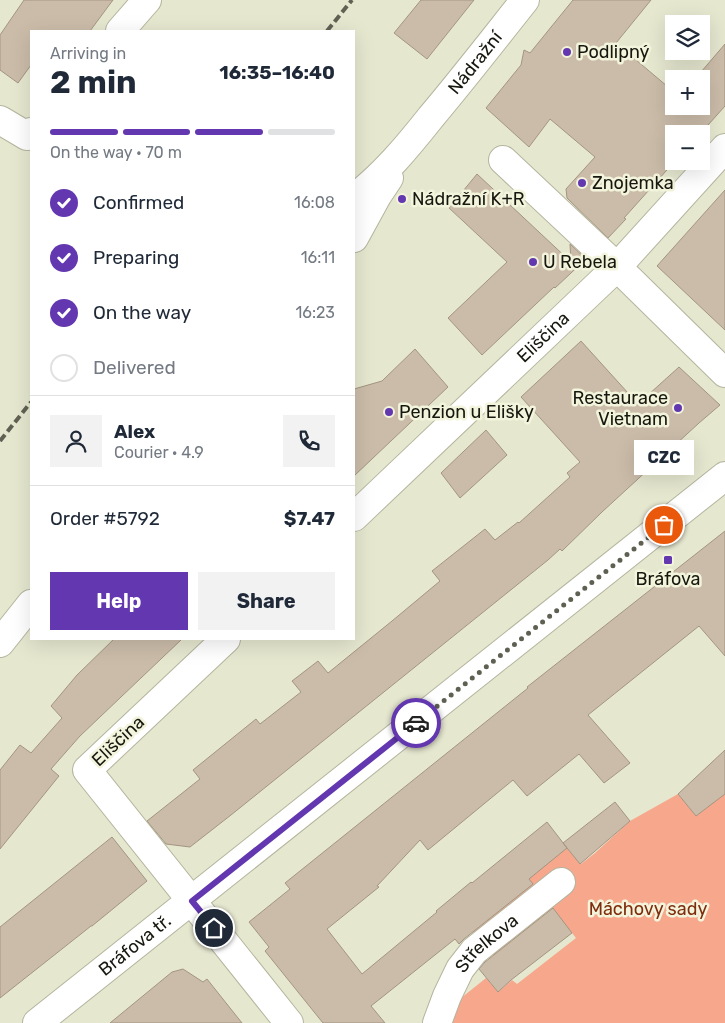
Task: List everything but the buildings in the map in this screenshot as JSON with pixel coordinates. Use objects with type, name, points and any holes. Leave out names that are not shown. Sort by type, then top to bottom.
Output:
[{"type":"street","points":[[121,30],[147,0]]},
{"type":"street","name":"Nádražní","points":[[355,197],[390,166],[525,0]]},
{"type":"street","points":[[0,120],[27,136],[30,133]]},
{"type":"street","name":"Nádražní","points":[[355,236],[377,196],[425,125]]},
{"type":"street","name":"Eliščina","points":[[355,516],[617,268],[725,148]]},
{"type":"street","points":[[503,160],[725,373]]},
{"type":"street","name":"Bráfova tř.","points":[[37,1023],[725,476]]},
{"type":"street","points":[[0,643],[30,605]]},
{"type":"street","name":"Eliščina","points":[[192,901],[88,770],[225,640]]},
{"type":"street","name":"Střelkova","points":[[437,1023],[460,969],[474,951],[561,882]]},
{"type":"street","points":[[192,901],[289,1023]]},
{"type":"green space","name":"Máchovy sady","points":[[725,793],[725,1023],[430,1023],[486,978],[498,992],[512,980],[517,984],[576,938],[554,910],[494,957],[469,927],[554,858],[567,848],[581,864],[630,821],[678,794],[696,816]]},
{"type":"railway","points":[[328,30],[352,0]]},
{"type":"railway","points":[[0,441],[30,403]]},
{"type":"way so far","points":[[416,723],[664,525]]},
{"type":"place","name":"Podlipný","points":[[567,52]]},
{"type":"place","name":"Znojemka","points":[[582,183]]},
{"type":"place","name":"Nádražní K+R","points":[[402,199]]},
{"type":"place","name":"U Rebela","points":[[533,262]]},
{"type":"place","name":"Restaurace Vietnam","points":[[678,408]]},
{"type":"place","name":"Penzion u Elišky","points":[[389,412]]},
{"type":"place","name":"CZC","points":[[664,525]]},
{"type":"place","name":"Bráfova","points":[[668,560]]},
{"type":"route","points":[[214,928],[192,901],[416,723]]}]
